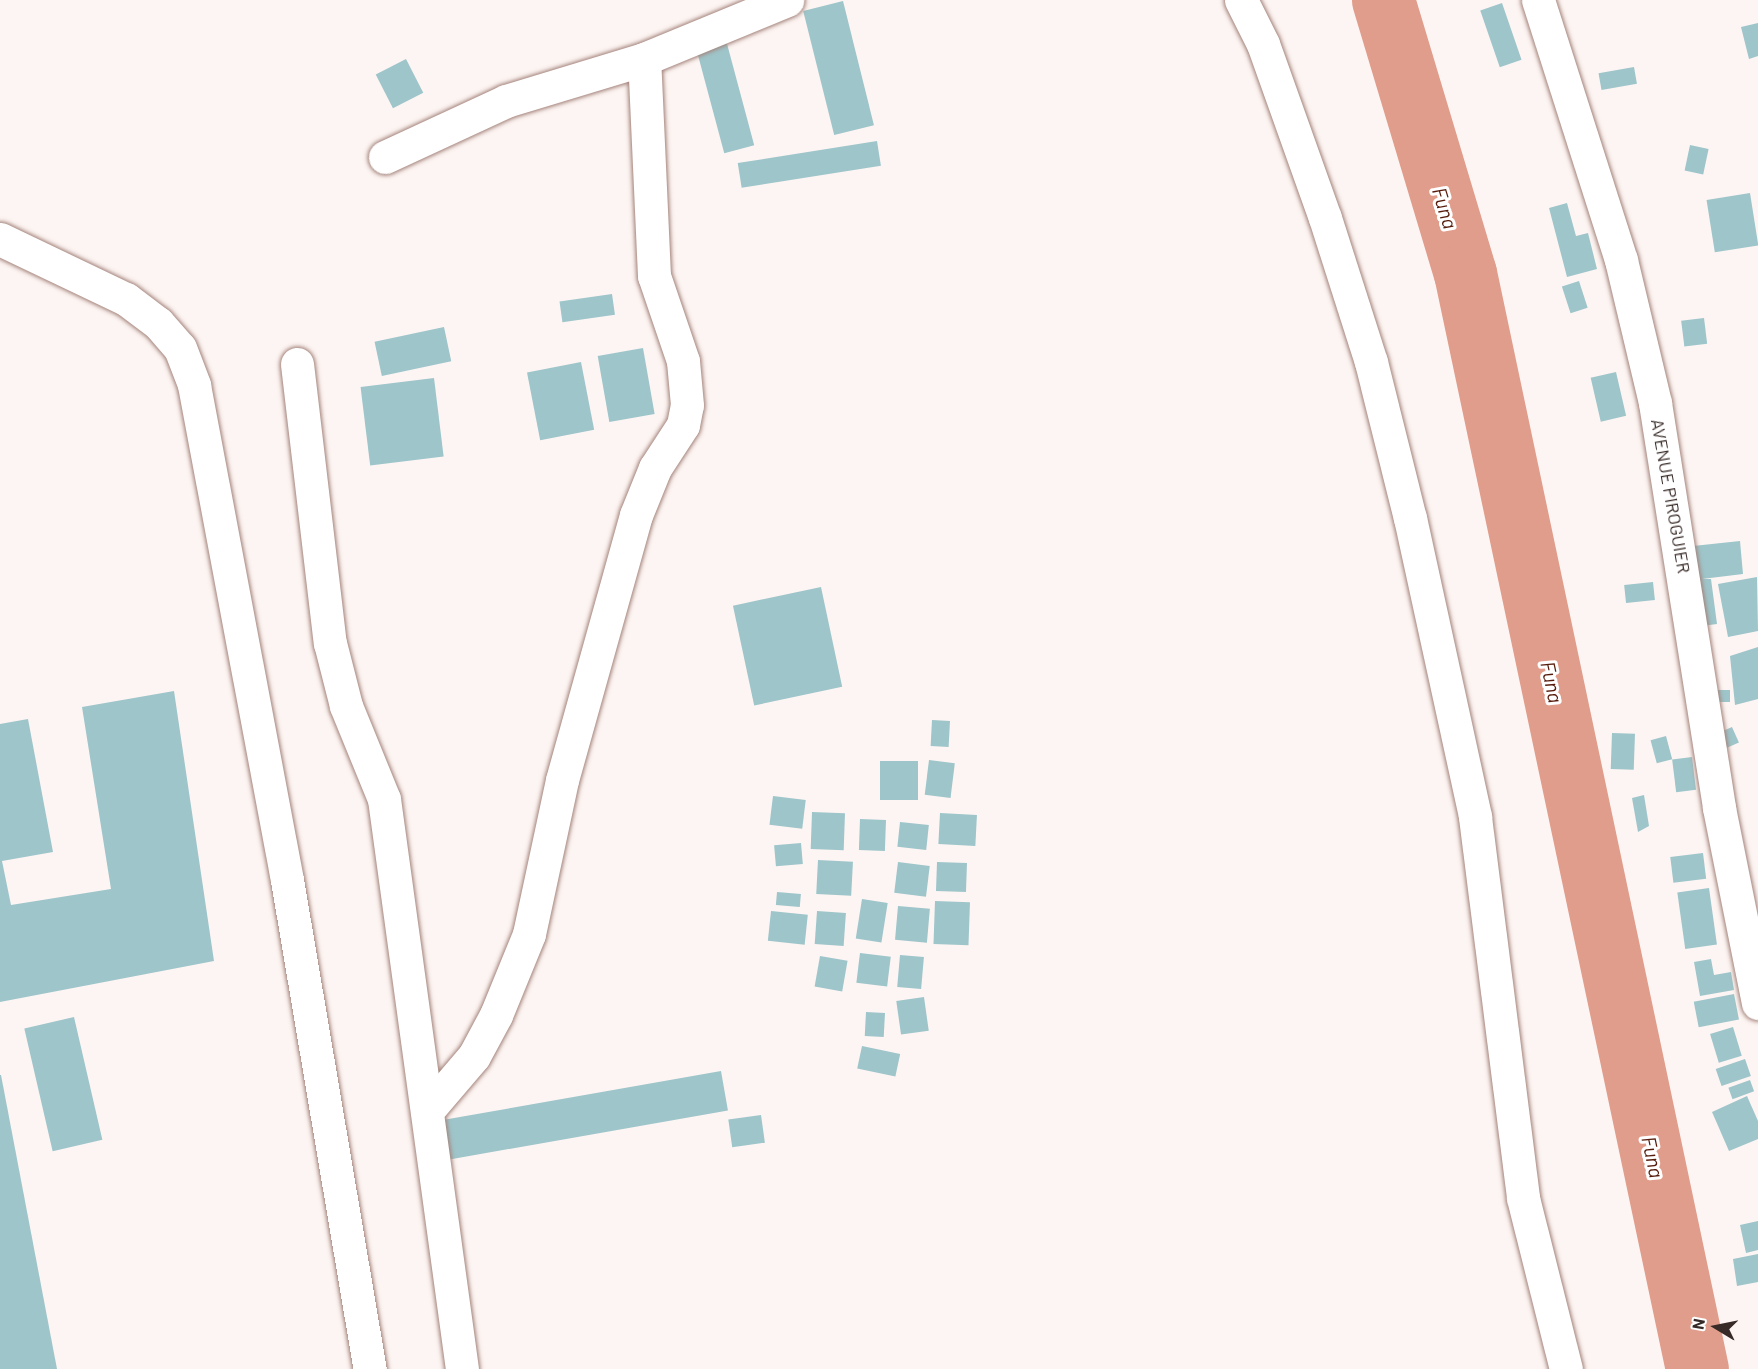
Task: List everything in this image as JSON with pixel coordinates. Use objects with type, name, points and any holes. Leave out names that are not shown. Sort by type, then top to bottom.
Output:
[{"type":"street","points":[[385,157],[506,101],[644,59],[787,0]]},
{"type":"street","points":[[1241,0],[1263,44],[1324,218],[1371,362],[1410,518],[1474,817],[1523,1198],[1566,1369]]},
{"type":"street","name":"AVENUE PIROGUIER","points":[[1538,0],[1621,260],[1655,403],[1719,808],[1758,1003]]},
{"type":"street","points":[[427,1111],[474,1056],[496,1015],[529,934],[562,780],[636,515],[655,468],[683,425],[687,405],[683,361],[654,276],[644,59]]},
{"type":"street","points":[[0,239],[126,299],[158,323],[180,348],[194,385],[287,880],[370,1369]]},
{"type":"street","points":[[297,364],[330,643],[346,706],[384,800],[462,1369]]},
{"type":"building","points":[[843,1],[874,125],[834,135],[803,11]]},
{"type":"building","points":[[1502,3],[1522,60],[1500,67],[1480,10]]},
{"type":"building","points":[[1758,23],[1758,56],[1749,59],[1741,27]]},
{"type":"building","points":[[726,40],[754,145],[724,153],[696,48]]},
{"type":"building","points":[[406,59],[423,93],[393,108],[376,74]]},
{"type":"building","points":[[1634,67],[1637,84],[1601,90],[1599,73]]},
{"type":"building","points":[[877,141],[881,166],[742,188],[738,163]]},
{"type":"building","points":[[1690,145],[1709,149],[1703,174],[1685,170]]},
{"type":"building","points":[[1750,193],[1758,245],[1715,252],[1707,200]]},
{"type":"building","points":[[1567,203],[1576,236],[1588,233],[1597,269],[1567,277],[1549,208]]},
{"type":"building","points":[[1579,281],[1588,308],[1571,313],[1562,287]]},
{"type":"building","points":[[612,294],[615,315],[562,322],[560,301]]},
{"type":"building","points":[[1704,318],[1707,344],[1684,347],[1681,321]]},
{"type":"building","points":[[444,327],[451,361],[382,376],[375,342]]},
{"type":"building","points":[[643,348],[655,414],[609,422],[598,356]]},
{"type":"building","points":[[581,362],[594,430],[540,440],[527,372]]},
{"type":"building","points":[[1616,372],[1626,416],[1601,422],[1591,378]]},
{"type":"building","points":[[434,378],[444,456],[370,465],[361,387]]},
{"type":"building","points":[[1740,541],[1743,574],[1702,579],[1711,579],[1717,624],[1702,626],[1693,546]]},
{"type":"building","points":[[1757,577],[1758,631],[1728,637],[1718,584]]},
{"type":"building","points":[[1653,582],[1655,600],[1626,603],[1624,585]]},
{"type":"building","points":[[821,587],[842,687],[754,705],[733,606]]},
{"type":"building","points":[[1758,647],[1758,699],[1735,705],[1730,656]]},
{"type":"building","points":[[1711,690],[1730,690],[1730,702],[1711,702]]},
{"type":"building","points":[[174,691],[214,961],[0,1002],[0,724],[28,719],[53,852],[2,861],[11,905],[111,889],[82,707]]},
{"type":"building","points":[[932,720],[950,721],[949,747],[931,746]]},
{"type":"building","points":[[1732,727],[1739,743],[1727,748],[1720,732]]},
{"type":"building","points":[[1612,733],[1635,734],[1634,770],[1611,769]]},
{"type":"building","points":[[1666,736],[1672,759],[1657,763],[1651,740]]},
{"type":"building","points":[[1692,757],[1696,790],[1676,792],[1672,759]]},
{"type":"building","points":[[929,760],[955,763],[951,798],[925,795]]},
{"type":"building","points":[[880,761],[918,761],[918,800],[880,800]]},
{"type":"building","points":[[1644,795],[1649,826],[1638,832],[1632,798]]},
{"type":"building","points":[[773,796],[806,800],[802,829],[769,825]]},
{"type":"building","points":[[812,812],[845,813],[844,850],[811,849]]},
{"type":"building","points":[[940,813],[977,815],[975,846],[938,844]]},
{"type":"building","points":[[860,819],[886,820],[885,851],[859,850]]},
{"type":"building","points":[[900,822],[929,825],[926,850],[897,847]]},
{"type":"building","points":[[801,843],[803,864],[776,866],[774,845]]},
{"type":"building","points":[[1703,853],[1706,879],[1673,883],[1670,857]]},
{"type":"building","points":[[818,860],[853,862],[851,896],[816,894]]},
{"type":"building","points":[[898,862],[930,866],[926,897],[894,893]]},
{"type":"building","points":[[937,862],[967,863],[966,892],[936,891]]},
{"type":"building","points":[[1709,888],[1717,944],[1685,949],[1677,892]]},
{"type":"building","points":[[777,892],[801,894],[800,907],[776,905]]},
{"type":"building","points":[[862,899],[888,903],[881,943],[856,939]]},
{"type":"building","points":[[935,901],[970,902],[968,945],[933,944]]},
{"type":"building","points":[[898,906],[930,909],[927,943],[895,940]]},
{"type":"building","points":[[771,911],[808,915],[805,945],[768,941]]},
{"type":"building","points":[[817,911],[846,913],[844,946],[815,944]]},
{"type":"building","points":[[860,953],[891,957],[887,987],[856,983]]},
{"type":"building","points":[[900,955],[924,957],[921,989],[897,987]]},
{"type":"building","points":[[820,956],[848,961],[842,991],[815,987]]},
{"type":"building","points":[[1711,959],[1714,975],[1731,972],[1734,990],[1700,996],[1694,962]]},
{"type":"building","points":[[1734,994],[1739,1020],[1699,1027],[1694,1002]]},
{"type":"building","points":[[924,997],[929,1031],[901,1035],[896,1001]]},
{"type":"building","points":[[866,1012],[885,1013],[884,1037],[865,1036]]},
{"type":"building","points":[[74,1017],[102,1140],[53,1151],[24,1028]]},
{"type":"building","points":[[1733,1027],[1742,1056],[1719,1063],[1710,1034]]},
{"type":"building","points":[[862,1046],[900,1054],[895,1077],[857,1068]]},
{"type":"building","points":[[1745,1059],[1751,1076],[1722,1086],[1716,1069]]},
{"type":"building","points":[[721,1071],[728,1110],[445,1160],[438,1121]]},
{"type":"building","points":[[1,1075],[57,1369],[0,1369]]},
{"type":"building","points":[[1750,1080],[1754,1091],[1732,1099],[1728,1088]]},
{"type":"building","points":[[1747,1096],[1758,1121],[1758,1139],[1729,1151],[1712,1112]]},
{"type":"building","points":[[761,1115],[765,1143],[732,1147],[728,1120]]},
{"type":"building","points":[[1758,1221],[1758,1250],[1746,1253],[1740,1225]]},
{"type":"building","points":[[1758,1254],[1758,1282],[1737,1286],[1733,1259]]},
{"type":"waterway","name":"Funa","points":[[1383,0],[1465,273],[1697,1369]]}]
